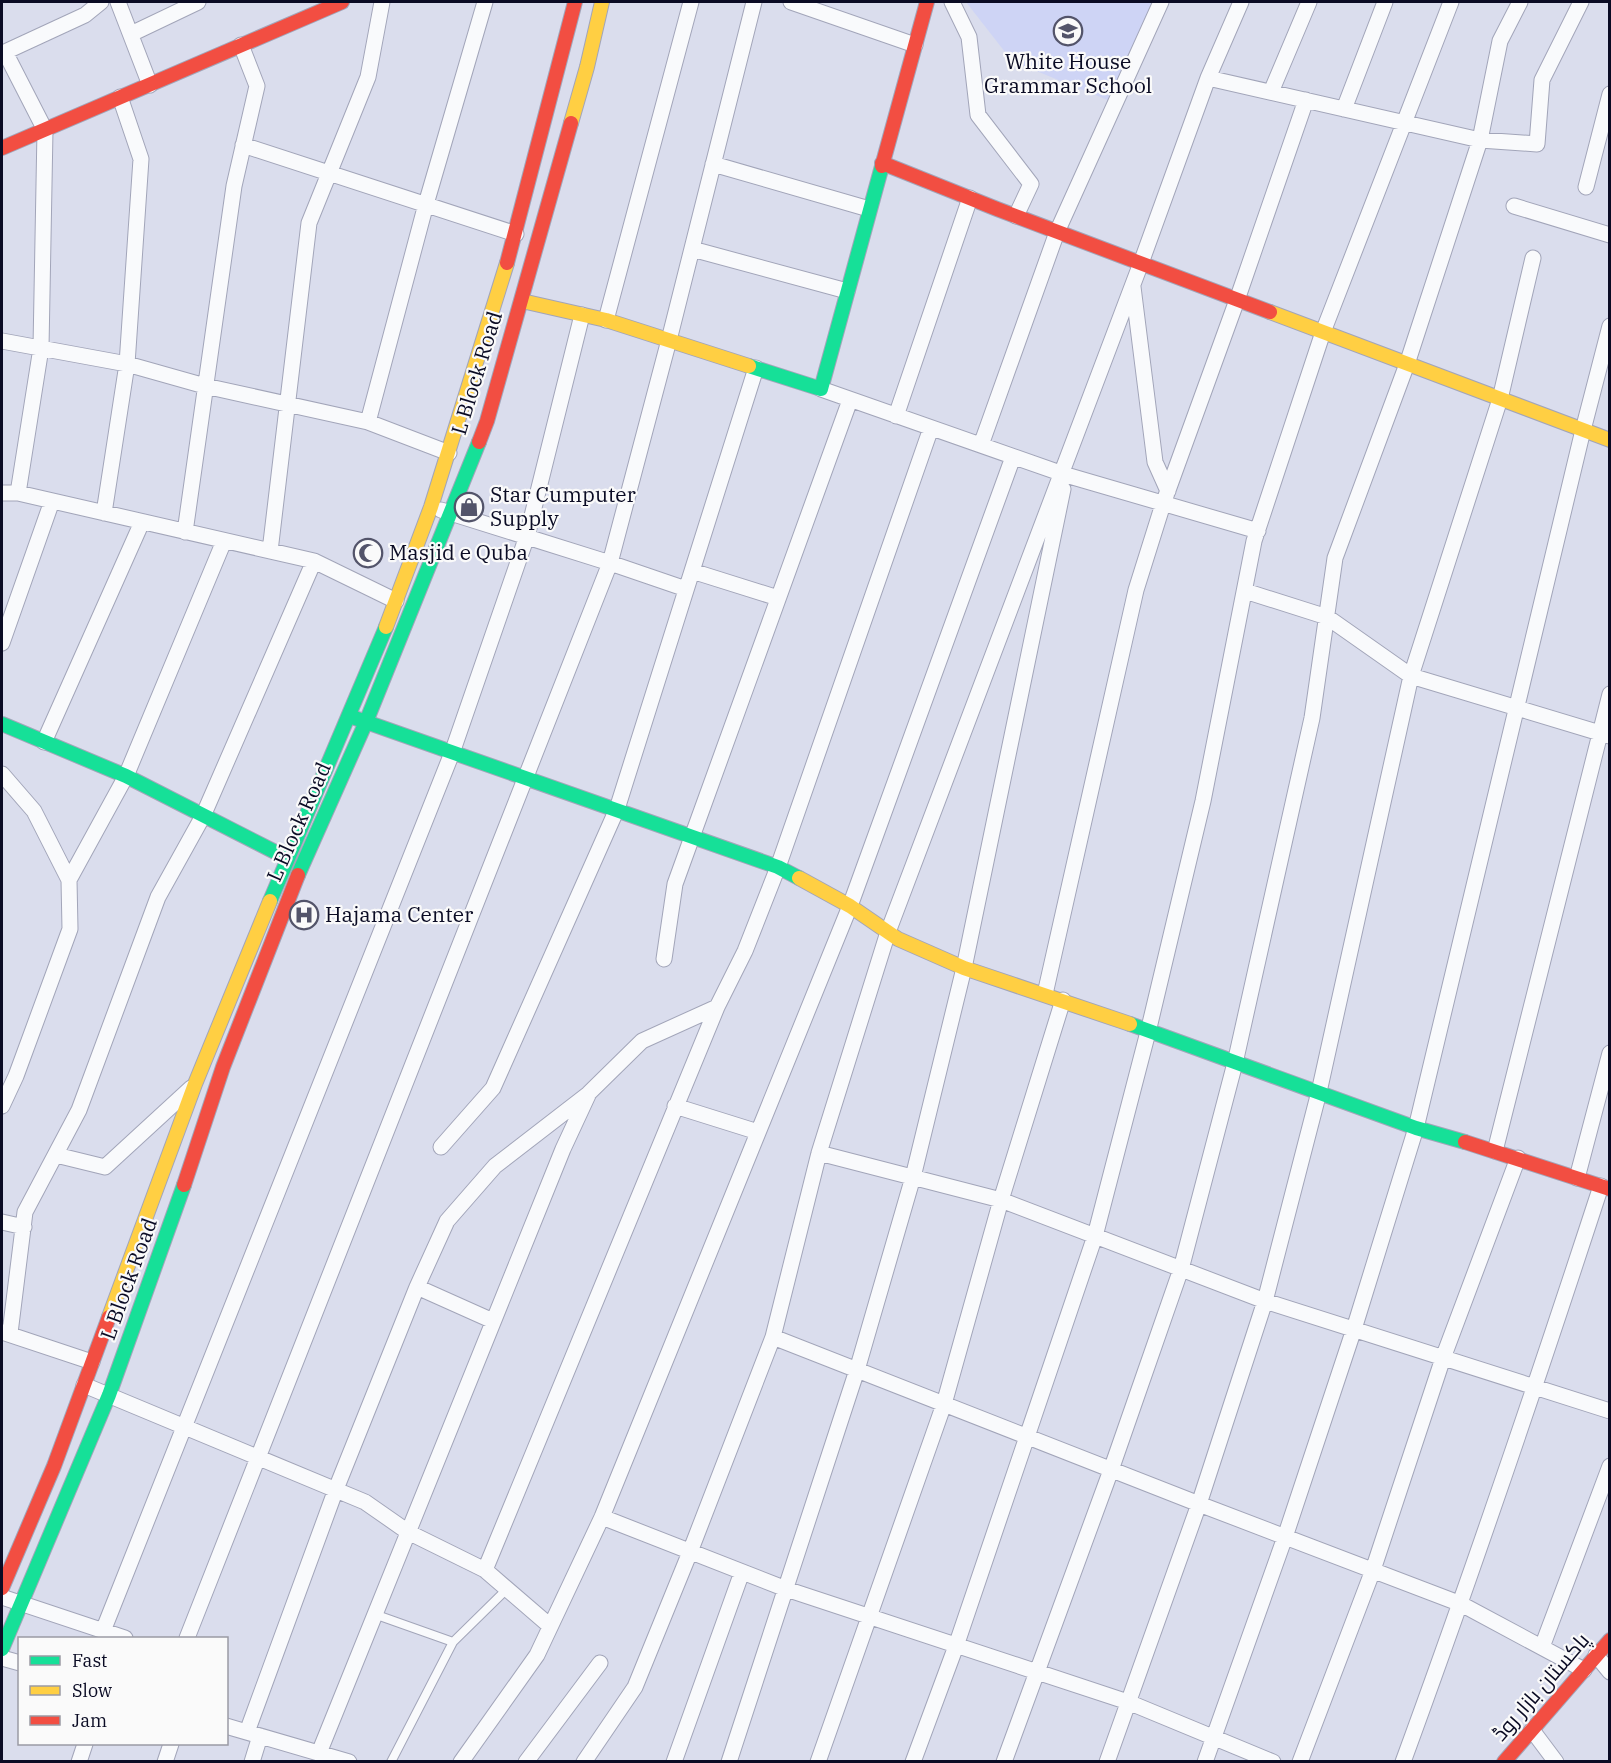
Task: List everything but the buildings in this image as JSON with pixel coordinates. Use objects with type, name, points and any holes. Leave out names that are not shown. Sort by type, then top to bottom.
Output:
[{"type":"street","points":[[18,493],[40,348],[45,130],[3,53],[85,15],[101,2]]},
{"type":"street","points":[[118,2],[150,85]]},
{"type":"street","points":[[131,34],[198,2]]},
{"type":"street","points":[[2,148],[342,2]]},
{"type":"street","points":[[270,551],[309,223],[368,77],[382,2]]},
{"type":"street","points":[[368,422],[426,204],[485,2]]},
{"type":"street","name":"L Block Road","points":[[2,1584],[54,1466],[195,1084],[287,858],[396,601],[431,507],[516,234],[575,2]]},
{"type":"street","name":"L Block Road","points":[[2,1649],[109,1395],[179,1201],[222,1067],[302,866],[366,722],[487,421],[587,67],[602,2]]},
{"type":"street","points":[[606,320],[691,2]]},
{"type":"street","points":[[187,1637],[610,562],[669,340],[754,2]]},
{"type":"street","points":[[791,2],[915,45]]},
{"type":"street","points":[[820,389],[927,2]]},
{"type":"street","points":[[952,2],[969,37],[978,115],[1031,184],[1016,216]]},
{"type":"street","points":[[981,445],[1057,232],[1161,2]]},
{"type":"street","points":[[584,1761],[635,1687],[690,1552],[772,1337],[819,1153],[888,932],[1064,474],[1208,78],[1241,2]]},
{"type":"street","points":[[1271,92],[1309,2]]},
{"type":"street","points":[[1344,109],[1385,2]]},
{"type":"street","points":[[913,1761],[956,1646],[1095,1236],[1148,1032],[1203,801],[1258,531],[1323,332],[1451,2]]},
{"type":"street","points":[[1004,1761],[1111,1470],[1181,1269],[1235,1063],[1312,718],[1335,558],[1407,364],[1480,140],[1500,41],[1520,2]]},
{"type":"street","points":[[1208,78],[1480,140],[1537,144],[1542,80],[1581,2]]},
{"type":"street","points":[[185,532],[234,186],[257,86],[241,45]]},
{"type":"street","points":[[1586,187],[1610,94]]},
{"type":"street","points":[[104,513],[127,364],[141,159],[120,98]]},
{"type":"street","points":[[1045,994],[1136,590],[1166,497],[1306,100]]},
{"type":"street","points":[[243,145],[516,234]]},
{"type":"street","points":[[882,163],[1057,232],[1610,440]]},
{"type":"street","points":[[713,164],[869,209]]},
{"type":"street","points":[[896,416],[970,198]]},
{"type":"street","points":[[1514,206],[1610,235]]},
{"type":"street","points":[[692,249],[847,291]]},
{"type":"street","points":[[1107,1761],[1199,1504],[1264,1301],[1319,1092],[1411,676],[1500,399],[1533,258]]},
{"type":"street","points":[[1133,284],[1155,462],[1166,497]]},
{"type":"street","points":[[522,301],[606,320],[820,389],[1064,474],[1166,497],[1258,531]]},
{"type":"street","points":[[103,1631],[452,753],[527,536],[582,315]]},
{"type":"street","points":[[1205,1761],[1285,1537],[1354,1329],[1416,1128],[1610,326]]},
{"type":"street","points":[[2,341],[127,364],[205,386],[368,422],[449,453]]},
{"type":"street","points":[[441,1147],[493,1088],[617,809],[756,368]]},
{"type":"street","points":[[664,959],[675,884],[691,835],[850,400]]},
{"type":"street","points":[[485,1570],[675,1106],[717,1006],[745,951],[778,867],[932,428]]},
{"type":"street","points":[[461,1761],[537,1654],[602,1517],[850,906],[1013,457]]},
{"type":"street","points":[[729,1761],[857,1370],[913,1177],[964,968],[1064,474]]},
{"type":"street","points":[[2,493],[18,493],[314,561],[396,601]]},
{"type":"street","points":[[2,643],[52,501]]},
{"type":"street","points":[[431,507],[610,562],[686,589]]},
{"type":"street","points":[[44,742],[142,522]]},
{"type":"street","points":[[69,880],[126,776],[224,541]]},
{"type":"street","points":[[92,1362],[6,1332],[25,1212],[80,1110],[158,897],[202,816],[314,561]]},
{"type":"street","points":[[692,571],[778,598]]},
{"type":"street","points":[[1245,591],[1327,617],[1411,676],[1605,735]]},
{"type":"street","points":[[1495,1151],[1605,735],[1610,694]]},
{"type":"street","points":[[348,716],[778,867],[850,906],[898,939],[964,968],[1063,1000],[1416,1128],[1605,1187],[1461,1604],[1403,1761]]},
{"type":"street","points":[[2,724],[126,776],[287,858]]},
{"type":"street","points":[[2,774],[34,811],[69,880],[70,929],[16,1076],[2,1106]]},
{"type":"street","points":[[818,1761],[944,1404],[1001,1200],[1063,1000]]},
{"type":"street","points":[[252,1761],[254,1734],[336,1489],[417,1287],[447,1221],[495,1166],[589,1094],[642,1041],[717,1006]]},
{"type":"street","points":[[1577,1178],[1610,1053]]},
{"type":"street","points":[[56,1155],[105,1167],[195,1084]]},
{"type":"street","points":[[319,1753],[563,1149],[589,1094]]},
{"type":"street","points":[[675,1106],[758,1132]]},
{"type":"street","points":[[819,1153],[1001,1200],[1264,1301],[1610,1411]]},
{"type":"street","points":[[1300,1761],[1373,1570],[1443,1358],[1518,1158]]},
{"type":"street","points":[[2,1222],[24,1227]]},
{"type":"street","points":[[417,1287],[494,1321]]},
{"type":"street","points":[[772,1337],[1461,1604],[1584,1670]]},
{"type":"street","points":[[84,1385],[258,1455],[365,1502],[408,1532],[485,1570],[550,1626]]},
{"type":"street","points":[[1542,1647],[1610,1466]]},
{"type":"street","points":[[602,1517],[786,1589],[1128,1702],[1273,1761]]},
{"type":"street","points":[[674,1761],[741,1572]]},
{"type":"street","points":[[2,1598],[121,1637]]},
{"type":"street","name":"پاکستان بازار روڈ","points":[[1504,1761],[1610,1640]]},
{"type":"street","points":[[1596,1655],[1610,1672]]},
{"type":"street","points":[[2,1658],[18,1663]]},
{"type":"street","points":[[526,1761],[600,1663]]},
{"type":"street","points":[[228,1727],[345,1761]]},
{"type":"street","points":[[1532,1730],[1556,1761]]},
{"type":"street","points":[[79,1761],[84,1745]]},
{"type":"street","points":[[165,1761],[170,1745]]},
{"type":"lane","points":[[391,1761],[453,1642],[507,1589]]},
{"type":"lane","points":[[374,1614],[453,1642]]},
{"type":"shaded area","name":"White House Grammar School","points":[[966,2],[1161,2],[1115,103],[1012,61]]},
{"type":"traffic: fast","points":[[749,366],[821,389],[882,166]]},
{"type":"traffic: fast","points":[[298,875],[366,722],[479,442]]},
{"type":"traffic: fast","points":[[270,901],[386,627]]},
{"type":"traffic: fast","points":[[352,717],[778,867],[799,878]]},
{"type":"traffic: fast","points":[[2,724],[126,776],[287,858]]},
{"type":"traffic: fast","points":[[1130,1024],[1416,1128],[1465,1142]]},
{"type":"traffic: fast","points":[[2,1649],[109,1395],[184,1185]]},
{"type":"traffic: slow","points":[[571,123],[602,2]]},
{"type":"traffic: slow","points":[[386,627],[431,507],[507,263]]},
{"type":"traffic: slow","points":[[522,301],[606,320],[749,366]]},
{"type":"traffic: slow","points":[[1270,312],[1610,440]]},
{"type":"traffic: slow","points":[[799,878],[850,906],[898,939],[964,968],[1130,1024]]},
{"type":"traffic: slow","points":[[109,1317],[195,1084],[270,901]]},
{"type":"traffic: jam","points":[[2,148],[342,2]]},
{"type":"traffic: jam","points":[[507,263],[575,2]]},
{"type":"traffic: jam","points":[[882,166],[927,2]]},
{"type":"traffic: jam","points":[[479,442],[487,421],[571,123]]},
{"type":"traffic: jam","points":[[882,163],[1270,312]]},
{"type":"traffic: jam","points":[[184,1185],[223,1067],[298,875]]},
{"type":"traffic: jam","points":[[1465,1142],[1610,1189]]},
{"type":"traffic: jam","points":[[2,1588],[54,1466],[109,1317]]},
{"type":"traffic: jam","points":[[1504,1762],[1610,1640]]},
{"type":"place","name":"White House Grammar School","points":[[1068,31]]},
{"type":"place","name":"Star Cumputer Supply","points":[[469,507]]},
{"type":"place","name":"Masjid e Quba","points":[[368,553]]},
{"type":"place","name":"Hajama Center","points":[[304,915]]}]
